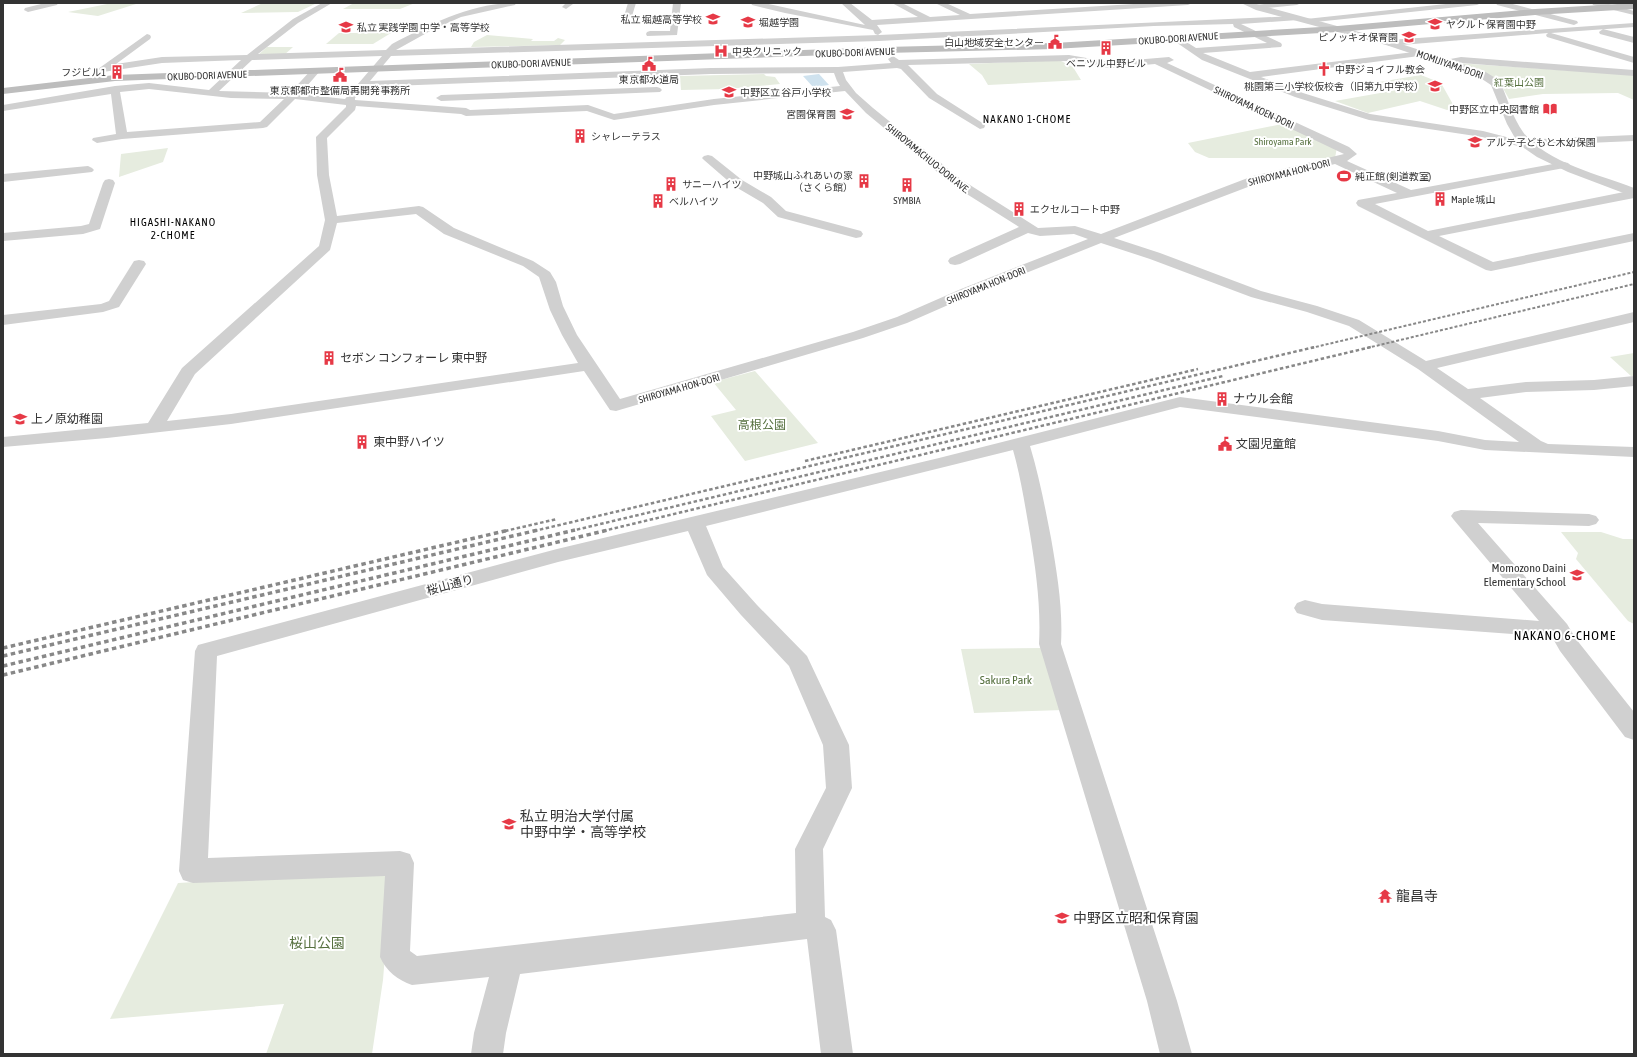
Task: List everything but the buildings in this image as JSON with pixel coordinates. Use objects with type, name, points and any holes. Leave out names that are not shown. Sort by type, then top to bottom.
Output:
[{"type":"main road","name":"OKUBO-DORI AVENUE","points":[[3,91],[64,82],[150,76],[376,69],[443,70],[490,65],[709,56],[1054,46],[1338,29],[1535,12],[1634,6]]},
{"type":"street","points":[[28,10],[54,3]]},
{"type":"street","points":[[211,93],[264,44],[310,11],[328,3]]},
{"type":"street","points":[[154,428],[188,371],[325,247],[331,220],[323,175],[321,137],[351,108],[350,98],[395,46],[405,40],[458,15],[512,3]]},
{"type":"street","points":[[628,16],[632,3]]},
{"type":"street","points":[[642,34],[674,33],[677,3]]},
{"type":"street","points":[[755,3],[774,9],[863,28],[876,28]]},
{"type":"street","points":[[845,3],[876,28],[885,50],[897,64],[904,67],[933,96],[980,126]]},
{"type":"street","points":[[896,3],[930,20]]},
{"type":"street","points":[[939,3],[970,17]]},
{"type":"street","points":[[868,23],[1188,3]]},
{"type":"street","name":"MOMIJIYAMA-DORI","points":[[1246,3],[1257,8],[1389,43],[1476,72],[1496,84],[1517,133],[1526,142],[1542,154],[1564,165],[1634,193]]},
{"type":"street","points":[[1240,11],[1297,3]]},
{"type":"street","points":[[1306,21],[1477,3]]},
{"type":"street","points":[[1500,3],[1634,40]]},
{"type":"street","points":[[1596,3],[1634,12]]},
{"type":"street","points":[[990,6],[1027,25],[1069,58]]},
{"type":"street","points":[[1418,10],[1409,6],[1366,7],[1447,38]]},
{"type":"street","points":[[1192,55],[1278,45],[1216,14]]},
{"type":"street","points":[[801,22],[811,16]]},
{"type":"street","points":[[103,69],[162,60],[880,38],[1294,18]]},
{"type":"street","points":[[816,26],[850,24]]},
{"type":"street","points":[[1389,43],[1588,27],[1634,25]]},
{"type":"street","points":[[1537,31],[1634,60]]},
{"type":"street","points":[[90,80],[148,37]]},
{"type":"street","points":[[1174,38],[1192,55],[1205,58],[1299,95],[1369,117],[1483,134],[1507,141],[1526,142],[1634,138]]},
{"type":"street","points":[[706,44],[711,71]]},
{"type":"street","points":[[466,111],[483,80],[496,50]]},
{"type":"street","points":[[1249,76],[1419,53]]},
{"type":"street","points":[[1069,58],[1066,61],[1082,70]]},
{"type":"street","points":[[363,84],[711,71],[838,70],[897,64],[1069,58],[1110,65],[1177,60]]},
{"type":"street","points":[[1448,62],[1461,60],[1634,73]]},
{"type":"street","name":"SHIROYAMA KOEN-DORI","points":[[1156,61],[1351,154]]},
{"type":"street","points":[[1557,62],[1575,69]]},
{"type":"street","name":"SHIROYAMACHUO-DORI AVE.","points":[[838,70],[837,75],[846,88],[958,183],[1035,232],[1045,233],[1075,230],[1103,238],[1256,294],[1346,319],[1424,366],[1535,445]]},
{"type":"street","points":[[97,140],[122,136],[263,125],[294,96],[315,71]]},
{"type":"street","points":[[657,110],[658,73]]},
{"type":"street","points":[[138,86],[150,76]]},
{"type":"street","points":[[64,82],[66,98]]},
{"type":"street","points":[[3,108],[138,86],[231,95],[294,96],[378,106],[466,111],[466,113],[588,108],[613,117],[714,102],[846,88]]},
{"type":"street","points":[[115,89],[122,136]]},
{"type":"street","points":[[401,107],[407,100],[657,90]]},
{"type":"street","name":"SHIROYAMA HON-DORI","points":[[588,366],[616,406],[784,358],[888,325],[966,292],[1027,269],[1048,259],[1256,179],[1345,158],[1351,154]]},
{"type":"street","points":[[708,158],[738,183],[767,200],[782,214],[856,234]]},
{"type":"street","points":[[1336,160],[1410,194]]},
{"type":"street","points":[[1564,165],[1362,204],[1491,267],[1634,236]]},
{"type":"street","points":[[3,178],[88,170]]},
{"type":"street","points":[[3,237],[83,230],[95,226],[108,183]]},
{"type":"street","points":[[1425,235],[1634,193]]},
{"type":"street","points":[[3,442],[154,428],[231,419],[588,366],[556,310],[545,276],[539,270],[516,258],[449,232],[419,210],[331,220]]},
{"type":"street","points":[[955,261],[1028,228]]},
{"type":"street","points":[[3,320],[103,308],[114,304],[139,264]]},
{"type":"street","points":[[1424,366],[1634,317]]},
{"type":"street","points":[[1463,395],[1526,387],[1594,385],[1634,381]]},
{"type":"street","name":"桜山通り","points":[[508,961],[412,971],[395,957],[400,863],[193,871],[206,651],[557,556],[1180,402],[1361,425],[1438,436],[1485,445],[1530,448],[1535,445]]},
{"type":"street","points":[[1020,442],[1028,468],[1049,591],[1052,623],[1050,644],[1162,1001],[1176,1054]]},
{"type":"street","points":[[1535,445],[1545,449],[1634,452]]},
{"type":"street","points":[[1588,520],[1461,516],[1559,630],[1568,645],[1634,730]]},
{"type":"street","points":[[694,522],[714,570],[749,610],[799,662],[836,745],[839,788],[809,849],[811,924]]},
{"type":"street","points":[[1305,608],[1322,612],[1559,630]]},
{"type":"street","points":[[487,1054],[490,1033],[508,961],[811,924],[821,930],[837,1054]]},
{"type":"green space","points":[[112,3],[136,4],[98,16],[68,12]]},
{"type":"green space","points":[[263,3],[317,3],[298,12],[241,13]]},
{"type":"green space","points":[[354,3],[415,3],[400,9],[343,9]]},
{"type":"green space","points":[[339,33],[391,33],[373,44],[326,44]]},
{"type":"green space","points":[[487,35],[533,39],[531,41],[554,41],[558,38],[565,40],[560,45],[567,45],[471,47],[474,42]]},
{"type":"green space","points":[[267,47],[293,47],[283,56],[257,56]]},
{"type":"green space","points":[[1059,60],[1073,67],[1081,80],[988,85],[982,75],[969,64]]},
{"type":"green space","name":"紅葉山公園","points":[[1456,63],[1634,75],[1634,100],[1618,93],[1543,94],[1509,99],[1500,83],[1495,79]]},
{"type":"green space","points":[[764,74],[766,76],[775,77],[780,84],[728,89],[681,90],[680,76]]},
{"type":"green space","points":[[1421,75],[1441,83],[1455,108],[1447,110],[1420,101],[1368,113],[1335,101],[1397,90],[1379,82]]},
{"type":"green space","name":"Shiroyama Park","points":[[1287,123],[1337,147],[1335,158],[1209,158],[1195,152],[1188,143]]},
{"type":"green space","points":[[168,148],[163,162],[119,177],[121,154]]},
{"type":"green space","points":[[1634,353],[1634,376],[1631,376],[1610,357]]},
{"type":"green space","name":"高根公園","points":[[755,371],[818,443],[745,461],[711,416],[736,410],[713,382]]},
{"type":"green space","points":[[1561,532],[1601,532],[1623,539],[1634,539],[1634,624],[1628,621],[1576,559],[1578,553]]},
{"type":"green space","name":"Sakura Park","points":[[1045,648],[1064,710],[974,713],[961,649]]},
{"type":"green space","name":"桜山公園","points":[[385,871],[391,880],[383,980],[372,1054],[266,1054],[284,1004],[110,1019],[178,883]]},
{"type":"water","points":[[819,74],[829,85],[813,87],[803,76]]},
{"type":"railway","points":[[1311,348],[1634,272]]},
{"type":"railway","points":[[1367,348],[1634,284]]},
{"type":"railway","points":[[534,531],[1315,347]]},
{"type":"railway","points":[[603,531],[1371,347]]},
{"type":"railway","points":[[805,461],[1198,369]]},
{"type":"railway","points":[[571,531],[1223,376]]},
{"type":"railway","points":[[505,531],[557,519]]},
{"type":"railway","points":[[3,648],[509,530]]},
{"type":"railway","points":[[3,656],[538,530]]},
{"type":"railway","points":[[3,666],[575,530]]},
{"type":"railway","points":[[3,675],[608,530]]},
{"type":"place","name":"私立 堀越高等学校","points":[[713,19]]},
{"type":"place","name":"堀越学園","points":[[748,22]]},
{"type":"place","name":"ヤクルト保育園中野","points":[[1435,24]]},
{"type":"place","name":"私立 実践学園 中学・高等学校","points":[[346,27]]},
{"type":"place","name":"ピノッキオ保育園","points":[[1409,37]]},
{"type":"place","name":"白山地域安全センター","points":[[1055,42]]},
{"type":"place","name":"ベニツル中野ビル","points":[[1106,48]]},
{"type":"place","name":"中央クリニック","points":[[721,51]]},
{"type":"place","name":"東京都水道局","points":[[649,64]]},
{"type":"place","name":"中野ジョイフル教会","points":[[1324,69]]},
{"type":"place","name":"フジビル1","points":[[117,72]]},
{"type":"place","name":"東京都都市整備局再開発事務所","points":[[340,75]]},
{"type":"place","name":"桃園第二小学校仮校舎（旧第九中学校）","points":[[1435,86]]},
{"type":"place","name":"中野区立 谷戸小学校","points":[[729,92]]},
{"type":"place","name":"中野区立中央図書館","points":[[1550,109]]},
{"type":"place","name":"宮園保育園","points":[[847,114]]},
{"type":"place","name":"シャレーテラス","points":[[580,136]]},
{"type":"place","name":"アルテ子どもと木幼保園","points":[[1475,142]]},
{"type":"place","name":"純正館 (剣道教室)","points":[[1344,176]]},
{"type":"place","name":"中野城山ふれあいの家 （さくら館）","points":[[864,181]]},
{"type":"place","name":"サニーハイツ","points":[[671,184]]},
{"type":"place","name":"SYMBIA","points":[[907,185]]},
{"type":"place","name":"Maple 城山","points":[[1440,199]]},
{"type":"place","name":"ベルハイツ","points":[[658,201]]},
{"type":"place","name":"エクセルコート中野","points":[[1019,209]]},
{"type":"place","name":"セボン コンフォーレ 東中野","points":[[329,358]]},
{"type":"place","name":"ナウル会館","points":[[1222,399]]},
{"type":"place","name":"上ノ原幼稚園","points":[[20,419]]},
{"type":"place","name":"東中野ハイツ","points":[[362,442]]},
{"type":"place","name":"文園児童館","points":[[1225,444]]},
{"type":"place","name":"Momozono Daini Elementary School","points":[[1577,575]]},
{"type":"place","name":"私立 明治大学付属 中野中学・高等学校","points":[[509,824]]},
{"type":"place","name":"龍昌寺","points":[[1385,896]]},
{"type":"place","name":"中野区立昭和保育園","points":[[1062,918]]},
{"type":"district","name":"NAKANO 1-CHOME","points":[[1027,119]]},
{"type":"district","name":"HIGASHI-NAKANO 2-CHOME","points":[[173,228]]},
{"type":"district","name":"NAKANO 6-CHOME","points":[[1565,635]]}]
